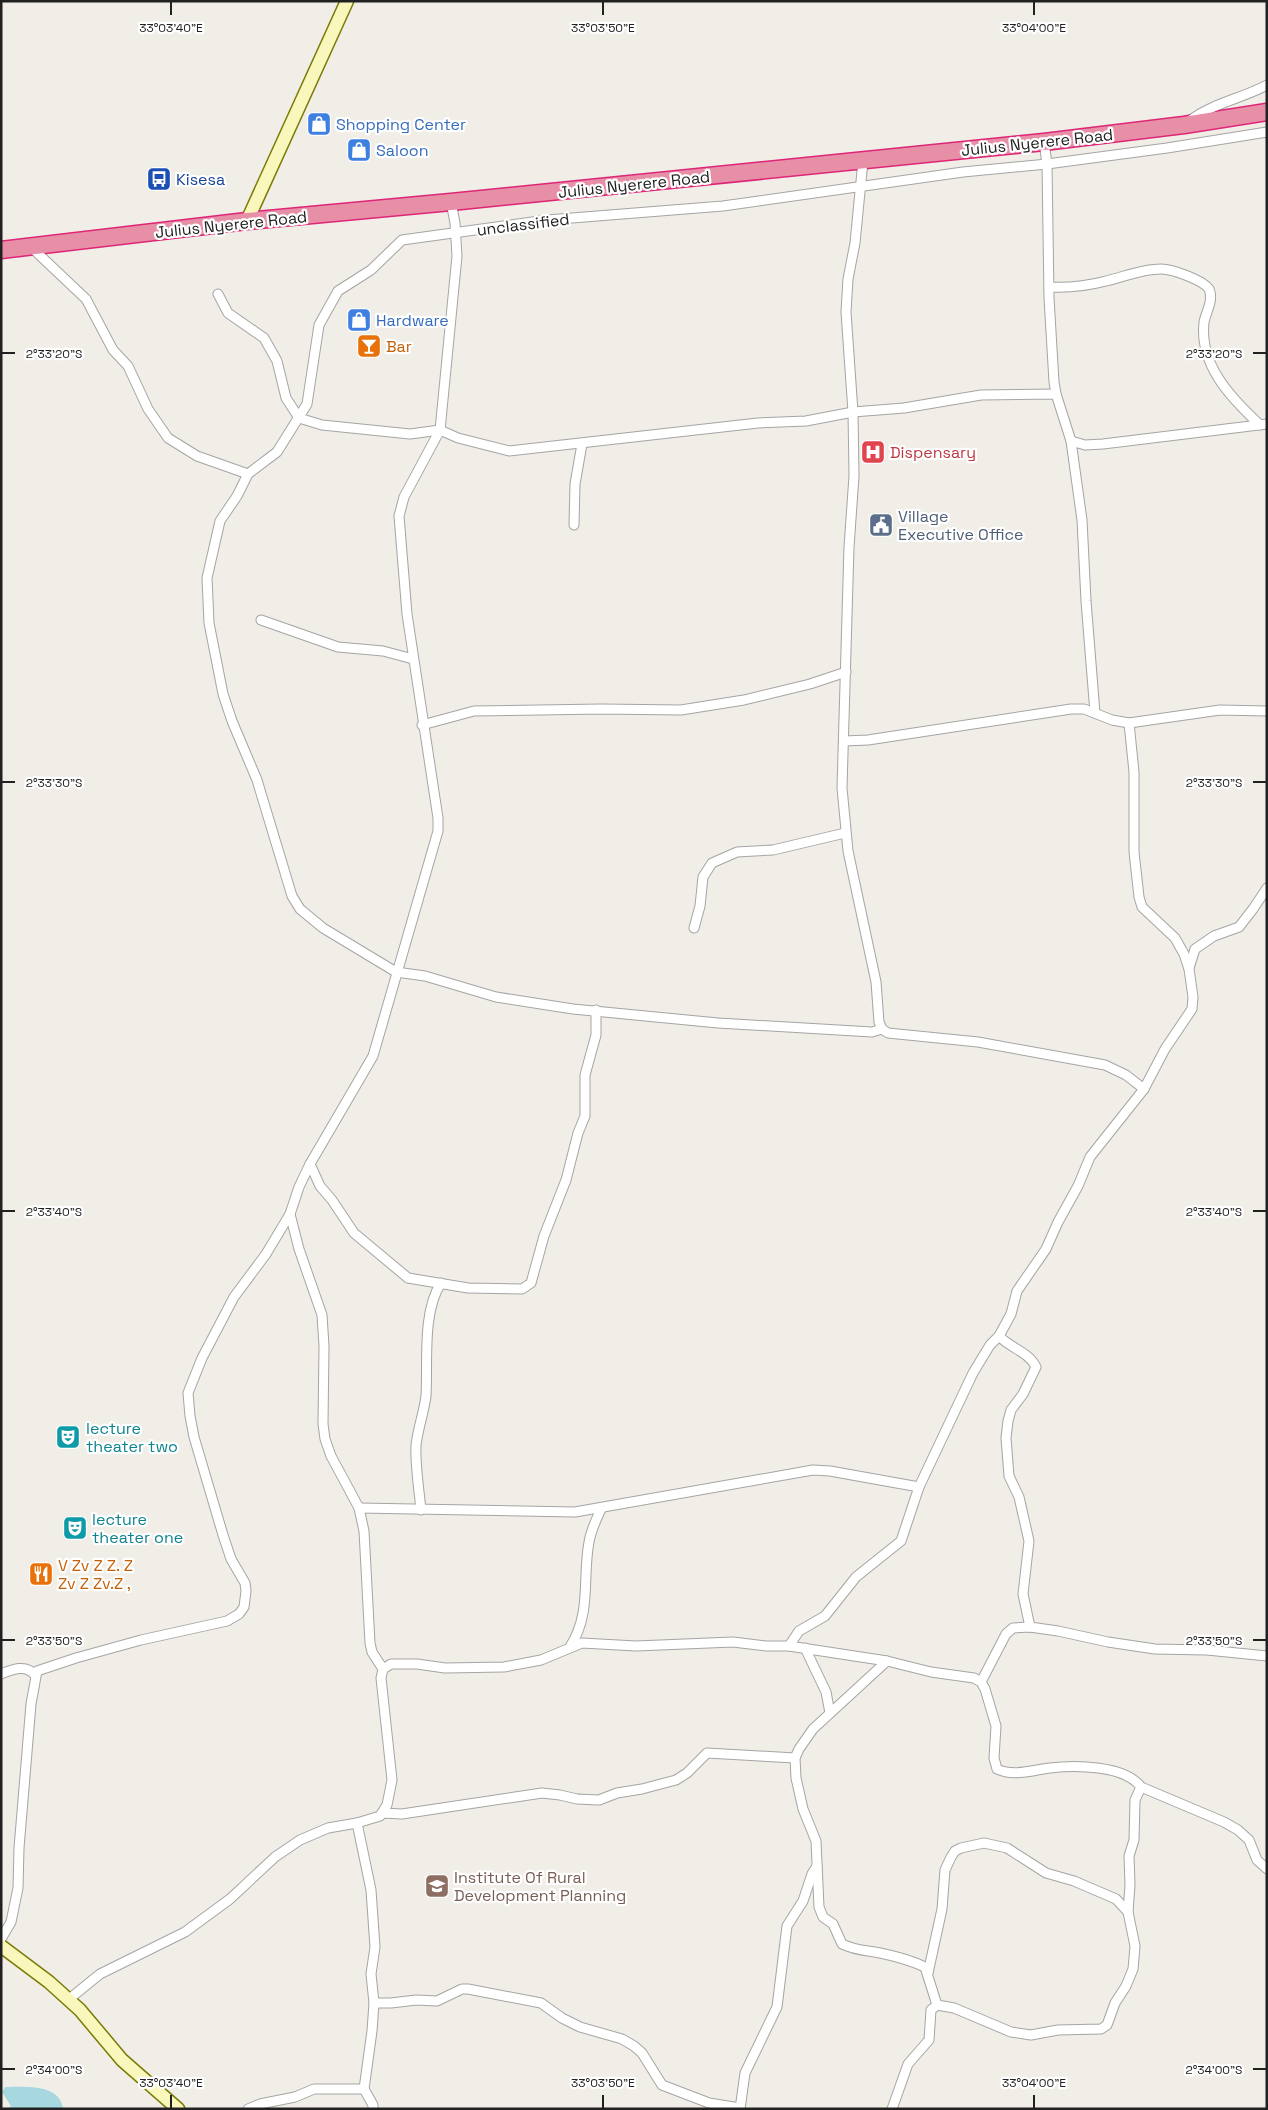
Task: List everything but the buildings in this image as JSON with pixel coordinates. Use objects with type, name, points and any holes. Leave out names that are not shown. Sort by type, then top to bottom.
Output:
[{"type":"highway","name":"Julius Nyerere Road","points":[[1,250],[247,221],[1044,142],[1184,126],[1267,112]]},
{"type":"street","points":[[247,221],[347,1]]},
{"type":"street","points":[[1184,126],[1201,112],[1267,85]]},
{"type":"street","name":"unclassified","points":[[248,474],[277,452],[308,404],[319,325],[338,290],[371,270],[402,240],[547,220],[723,206],[963,172],[1047,164],[1267,132]]},
{"type":"street","points":[[1044,142],[1047,164],[1049,287],[1053,372],[1056,394],[1071,441],[1082,520],[1095,713]]},
{"type":"street","points":[[863,161],[855,242],[848,279],[846,312],[853,412],[854,476],[849,547],[842,788],[845,832],[856,891],[870,944],[876,982],[879,1022],[882,1029]]},
{"type":"street","points":[[1,1939],[11,1922],[18,1888],[19,1848],[35,1675],[40,1669],[86,1655],[141,1640],[227,1621],[239,1614],[244,1607],[246,1591],[244,1583],[231,1559],[194,1437],[188,1393],[202,1358],[234,1297],[266,1254],[290,1214],[299,1187],[310,1164],[373,1056],[438,830],[438,818],[406,614],[399,516],[404,497],[440,430],[453,311],[456,256],[456,233],[451,202]]},
{"type":"street","points":[[31,247],[86,299],[113,350],[128,366],[148,409],[168,438],[197,456],[248,474],[237,496],[220,521],[207,578],[209,623],[223,694],[232,721],[258,780],[292,896],[300,909],[324,928],[396,972],[425,976],[496,998],[718,1023],[872,1032],[882,1029],[895,1034],[978,1042],[1105,1065],[1126,1075],[1144,1088]]},
{"type":"street","points":[[1049,287],[1086,286],[1150,270],[1164,269],[1201,282],[1210,291],[1205,315],[1204,338],[1212,366],[1220,383],[1233,398],[1263,424]]},
{"type":"street","points":[[218,294],[228,313],[264,338],[277,361],[286,398],[299,418],[322,425],[410,434],[440,430],[458,438],[509,451],[758,423],[806,421],[853,412],[904,408],[981,395],[1056,394]]},
{"type":"street","points":[[1072,454],[1076,448],[1085,445],[1263,424]]},
{"type":"street","points":[[1071,441],[1085,445]]},
{"type":"street","points":[[574,525],[575,484],[582,444]]},
{"type":"street","points":[[261,620],[338,647],[383,651],[413,659]]},
{"type":"street","points":[[422,725],[474,711],[681,710],[744,700],[810,684],[846,672]]},
{"type":"street","points":[[844,741],[868,740],[1071,709],[1084,709],[1112,720],[1130,723],[1220,710],[1267,711]]},
{"type":"street","points":[[789,1646],[798,1631],[825,1616],[856,1577],[901,1542],[919,1487],[973,1374],[990,1345],[999,1336],[1011,1314],[1017,1290],[1046,1249],[1058,1222],[1078,1186],[1090,1157],[1144,1088],[1165,1049],[1192,1009],[1193,997],[1189,969],[1184,954],[1175,938],[1142,907],[1139,897],[1134,852],[1134,772],[1130,723]]},
{"type":"street","points":[[694,928],[700,906],[702,877],[712,863],[738,852],[773,850],[845,832]]},
{"type":"street","points":[[1189,969],[1195,948],[1214,936],[1239,927],[1267,888]]},
{"type":"street","points":[[310,1164],[320,1186],[332,1200],[354,1233],[408,1278],[420,1282],[441,1283],[468,1288],[522,1289],[531,1283],[544,1236],[566,1180],[578,1133],[586,1116],[585,1080],[596,1035],[596,1010]]},
{"type":"street","points":[[68,2000],[100,1974],[185,1932],[230,1899],[276,1857],[300,1840],[328,1828],[375,1818],[382,1813],[387,1805],[392,1780],[382,1695],[381,1678],[383,1669],[372,1652],[370,1643],[364,1531],[360,1508],[331,1456],[325,1439],[322,1315],[305,1268],[290,1214]]},
{"type":"street","points":[[421,1510],[416,1446],[426,1398],[427,1343],[432,1306],[435,1293],[441,1283]]},
{"type":"street","points":[[999,1336],[1014,1349],[1030,1358],[1036,1367],[1023,1394],[1011,1410],[1006,1438],[1009,1476],[1019,1496],[1029,1542],[1023,1594],[1030,1627]]},
{"type":"street","points":[[360,1508],[575,1512],[813,1470],[830,1471],[919,1487]]},
{"type":"street","points":[[570,1647],[581,1626],[586,1595],[588,1544],[600,1509]]},
{"type":"street","points":[[981,1682],[1006,1634],[1013,1628],[1030,1627],[1155,1649],[1207,1650],[1267,1656]]},
{"type":"street","points":[[383,1669],[391,1664],[463,1668],[504,1667],[541,1660],[570,1647],[593,1642],[636,1646],[733,1642],[805,1648],[887,1661],[931,1672],[974,1678],[981,1682],[985,1689],[996,1726],[994,1758],[997,1769],[1027,1772],[1051,1768],[1094,1768],[1122,1773],[1136,1779],[1141,1786],[1224,1822],[1238,1830],[1249,1840],[1257,1860],[1267,1869]]},
{"type":"street","points":[[805,1648],[826,1692],[830,1713]]},
{"type":"street","points":[[887,1661],[813,1729],[798,1748],[795,1758],[796,1778],[804,1809],[816,1841],[818,1907],[823,1916],[833,1924],[842,1944],[856,1950],[879,1952],[925,1966],[937,2005]]},
{"type":"street","points":[[1,1674],[24,1668],[31,1669],[35,1675]]},
{"type":"street","points":[[382,1813],[402,1814],[542,1793],[560,1794],[577,1799],[599,1800],[617,1793],[676,1780],[687,1773],[707,1753],[795,1758]]},
{"type":"street","points":[[892,2109],[908,2064],[929,2040],[931,2010],[937,2005],[954,2008],[1011,2032],[1031,2035],[1058,2030],[1101,2029],[1107,2025],[1115,2003],[1134,1969],[1135,1946],[1128,1912],[1130,1885],[1128,1856],[1134,1840],[1135,1800],[1141,1786]]},
{"type":"street","points":[[357,1823],[371,1890],[374,1947],[371,1974],[374,2003],[364,2089],[373,2105],[372,2109]]},
{"type":"street","points":[[928,1973],[942,1909],[945,1870],[955,1851],[961,1848],[984,1843],[1007,1848],[1046,1872],[1093,1888],[1116,1899],[1128,1912]]},
{"type":"street","points":[[374,2003],[391,2004],[416,2000],[437,2001],[462,1989],[504,1998],[536,2002],[580,2027],[613,2036],[634,2046],[646,2058],[662,2085],[709,2103],[740,2108],[745,2073],[777,2007],[787,1926],[803,1901],[812,1874],[818,1866]]},
{"type":"street","points":[[1,1946],[49,1982],[80,2010],[122,2060],[178,2109]]},
{"type":"street","points":[[248,2109],[314,2090],[364,2089]]},
{"type":"water","points":[[5,2087],[31,2087],[48,2091],[60,2101],[63,2109],[8,2109],[11,2106],[2,2092]]},
{"type":"place","name":"Shopping Center","points":[[319,124]]},
{"type":"place","name":"Saloon","points":[[359,150]]},
{"type":"place","name":"Kisesa","points":[[159,179]]},
{"type":"place","name":"Hardware","points":[[359,320]]},
{"type":"place","name":"Bar","points":[[369,346]]},
{"type":"place","name":"Dispensary","points":[[873,452]]},
{"type":"place","name":"Village Executive Office","points":[[881,525]]},
{"type":"place","name":"lecture theater two","points":[[68,1437]]},
{"type":"place","name":"lecture theater one","points":[[75,1528]]},
{"type":"place","name":"V Zv Z Z. Z Zv Z Zv.Z ,","points":[[41,1574]]},
{"type":"place","name":"Institute Of Rural Development Planning","points":[[437,1886]]}]
